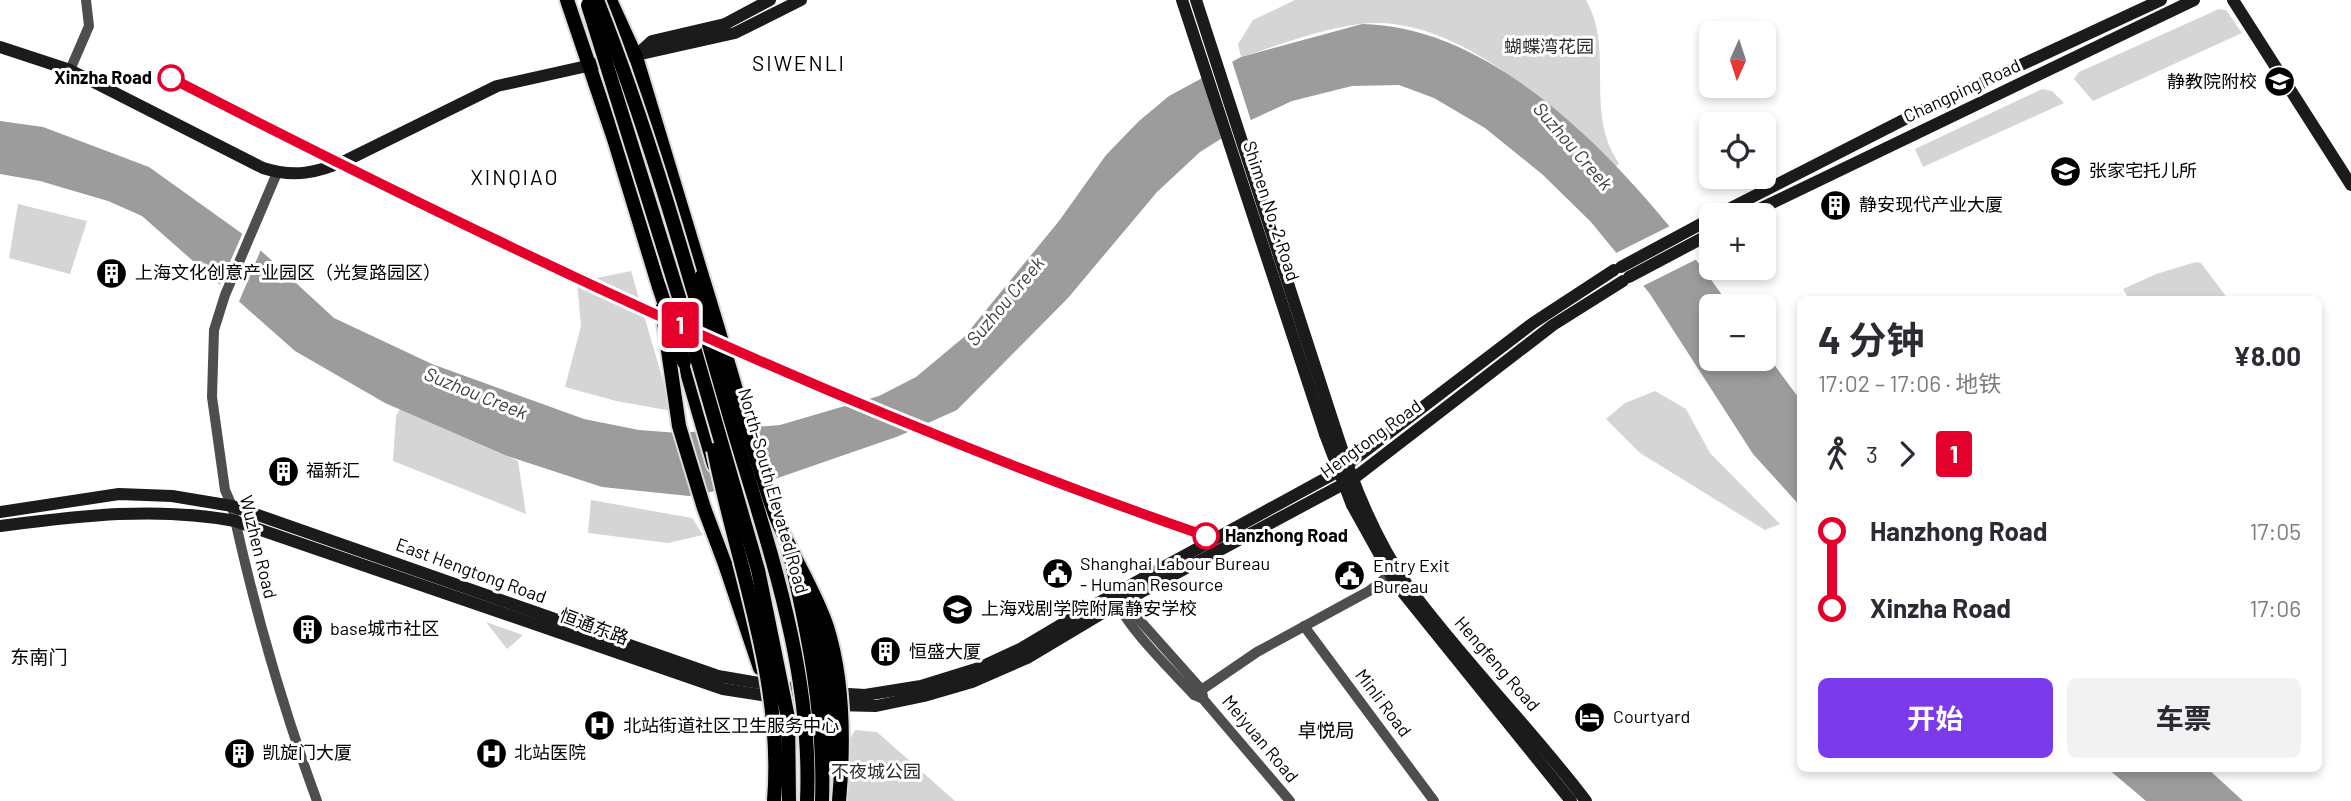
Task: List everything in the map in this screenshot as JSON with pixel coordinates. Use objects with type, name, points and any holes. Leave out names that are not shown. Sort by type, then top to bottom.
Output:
[{"type":"main road","points":[[567,0],[614,139],[723,497],[766,668],[775,737],[774,801]]},
{"type":"main road","name":"North-South Elevated Road","points":[[587,0],[604,48],[696,356],[771,621],[788,718],[789,801]]},
{"type":"main road","name":"North-South Elevated Road","points":[[597,0],[640,120],[789,613],[808,735],[807,801]]},
{"type":"main road","points":[[610,0],[636,57],[771,503]]},
{"type":"main road","points":[[636,57],[652,41],[725,24],[770,0]]},
{"type":"main road","points":[[0,47],[70,70],[277,173],[298,175],[325,169],[497,86],[735,33],[801,0]]},
{"type":"main road","name":"Shimen No. 2 Road","points":[[1182,0],[1331,432]]},
{"type":"main road","name":"Shimen No. 2 Road","points":[[1196,0],[1331,432]]},
{"type":"main road","name":"Changping Road","points":[[1741,203],[1915,114],[2161,0]]},
{"type":"main road","name":"Changping Road","points":[[1772,203],[2194,0]]},
{"type":"main road","points":[[2233,0],[2351,185]]},
{"type":"main road","points":[[1689,238],[1699,229]]},
{"type":"main road","points":[[1689,238],[1699,236]]},
{"type":"main road","name":"Hengtong Road","points":[[1345,475],[1532,323],[1617,268],[1689,238]]},
{"type":"main road","name":"Hengtong Road","points":[[812,697],[876,706],[960,686],[1016,663],[1119,600],[1345,475],[1553,325],[1689,238]]},
{"type":"main road","points":[[659,287],[679,426],[766,692],[776,760],[774,801]]},
{"type":"main road","points":[[712,352],[788,546],[826,626],[836,671],[842,735],[839,801]]},
{"type":"main road","points":[[696,356],[723,497]]},
{"type":"main road","name":"Hengfeng Road","points":[[1331,432],[1345,475],[1394,572],[1578,799]]},
{"type":"main road","name":"East Hengtong Road","points":[[0,512],[119,494],[172,496],[232,506],[766,692]]},
{"type":"main road","name":"恒通东路","points":[[0,526],[123,512],[208,516],[235,522],[435,588],[723,689],[812,697]]},
{"type":"main road","points":[[788,546],[819,691],[823,734],[822,801]]},
{"type":"main road","points":[[809,588],[828,689],[833,735],[831,801]]},
{"type":"main road","points":[[812,697],[815,801]]},
{"type":"street","points":[[70,70],[89,26],[86,0]]},
{"type":"street","name":"Wuzhen Road","points":[[277,173],[225,295],[215,330],[212,390],[225,490],[232,506],[272,674],[317,801]]},
{"type":"street","points":[[1199,694],[1250,656],[1369,591],[1394,572]]},
{"type":"street","name":"Meiyuan Road","points":[[1119,600],[1290,801]]},
{"type":"street","name":"Minli Road","points":[[1304,626],[1434,801]]},
{"type":"green space","name":"蝴蝶湾花园","points":[[1295,0],[1586,0],[1594,19],[1598,40],[1603,123],[1609,144],[1619,163],[1615,168],[1563,118],[1500,69],[1466,48],[1431,33],[1395,24],[1360,24],[1315,33],[1241,57],[1238,44],[1253,20]]},
{"type":"green space","points":[[2219,9],[2226,10],[2242,33],[2093,101],[2074,79],[2079,72]]},
{"type":"green space","points":[[2042,89],[2052,91],[2064,103],[1923,167],[1915,149]]},
{"type":"green space","points":[[18,204],[87,221],[70,274],[9,258]]},
{"type":"green space","points":[[2196,262],[2201,263],[2226,296],[2127,296],[2123,289],[2156,274]]},
{"type":"green space","points":[[631,271],[672,411],[616,401],[565,387],[581,326],[577,282]]},
{"type":"green space","points":[[1655,391],[1686,409],[1710,453],[1780,524],[1765,530],[1640,453],[1606,419],[1625,403]]},
{"type":"green space","points":[[400,409],[518,461],[526,514],[393,461],[396,416]]},
{"type":"green space","points":[[591,500],[692,518],[703,535],[668,543],[588,533]]},
{"type":"green space","points":[[486,622],[523,635],[507,649]]},
{"type":"green space","name":"不夜城公园","points":[[855,730],[877,732],[955,801],[846,801],[849,741]]},
{"type":"water","name":"Suzhou Creek","points":[[1362,24],[1417,32],[1471,53],[1523,84],[1572,123],[1618,168],[1660,215],[1699,265],[1699,280],[1710,280],[1721,294],[1699,294],[1699,370],[1650,294],[1591,222],[1543,175],[1485,128],[1434,98],[1399,85],[1352,86],[1292,101],[1251,120],[1200,152],[1157,192],[1068,298],[957,410],[899,436],[769,481],[689,496],[602,487],[507,456],[385,403],[295,351],[142,216],[108,201],[40,181],[0,174],[0,121],[43,127],[149,167],[244,235],[334,318],[432,364],[584,419],[639,430],[679,433],[780,425],[879,396],[916,377],[964,337],[1059,221],[1106,155],[1139,121],[1169,96],[1241,57]]},
{"type":"water","points":[[1776,367],[1797,396],[1797,503],[1753,454],[1700,371],[1776,371]]},
{"type":"water","points":[[2112,772],[2211,772],[2243,801],[2146,801]]},
{"type":"pier","points":[[1231,58],[1252,124],[1222,141],[1201,74]]},
{"type":"pier","points":[[1672,225],[1699,258],[1641,287],[1614,254]]},
{"type":"pier","points":[[244,230],[262,247],[238,304],[219,287]]},
{"type":"metro line","name":"1","points":[[171,78],[357,173],[705,337],[891,418],[1080,492],[1206,536]]},
{"type":"place","name":"Xinzha Road","points":[[171,78]]},
{"type":"place","name":"静教院附校","points":[[2280,82]]},
{"type":"place","name":"张家宅托儿所","points":[[2066,171]]},
{"type":"place","name":"静安现代产业大厦","points":[[1836,205]]},
{"type":"place","name":"上海文化创意产业园区（光复路园区）","points":[[112,273]]},
{"type":"place","name":"福新汇","points":[[283,471]]},
{"type":"place","name":"Hanzhong Road","points":[[1206,536]]},
{"type":"place","name":"Shanghai Labour Bureau - Human Resource","points":[[1057,574]]},
{"type":"place","name":"Entry Exit Bureau","points":[[1350,576]]},
{"type":"place","name":"上海戏剧学院附属静安学校","points":[[958,609]]},
{"type":"place","name":"base城市社区","points":[[307,629]]},
{"type":"place","name":"恒盛大厦","points":[[886,652]]},
{"type":"place","name":"Courtyard","points":[[1590,717]]},
{"type":"place","name":"北站街道社区卫生服务中心","points":[[600,726]]},
{"type":"place","name":"凯旋门大厦","points":[[239,753]]},
{"type":"place","name":"北站医院","points":[[491,753]]},
{"type":"district","name":"SIWENLI","points":[[799,64]]},
{"type":"district","name":"XINQIAO","points":[[515,178]]},
{"type":"district","name":"东南门","points":[[39,657]]},
{"type":"district","name":"卓悦局","points":[[1326,730]]}]
